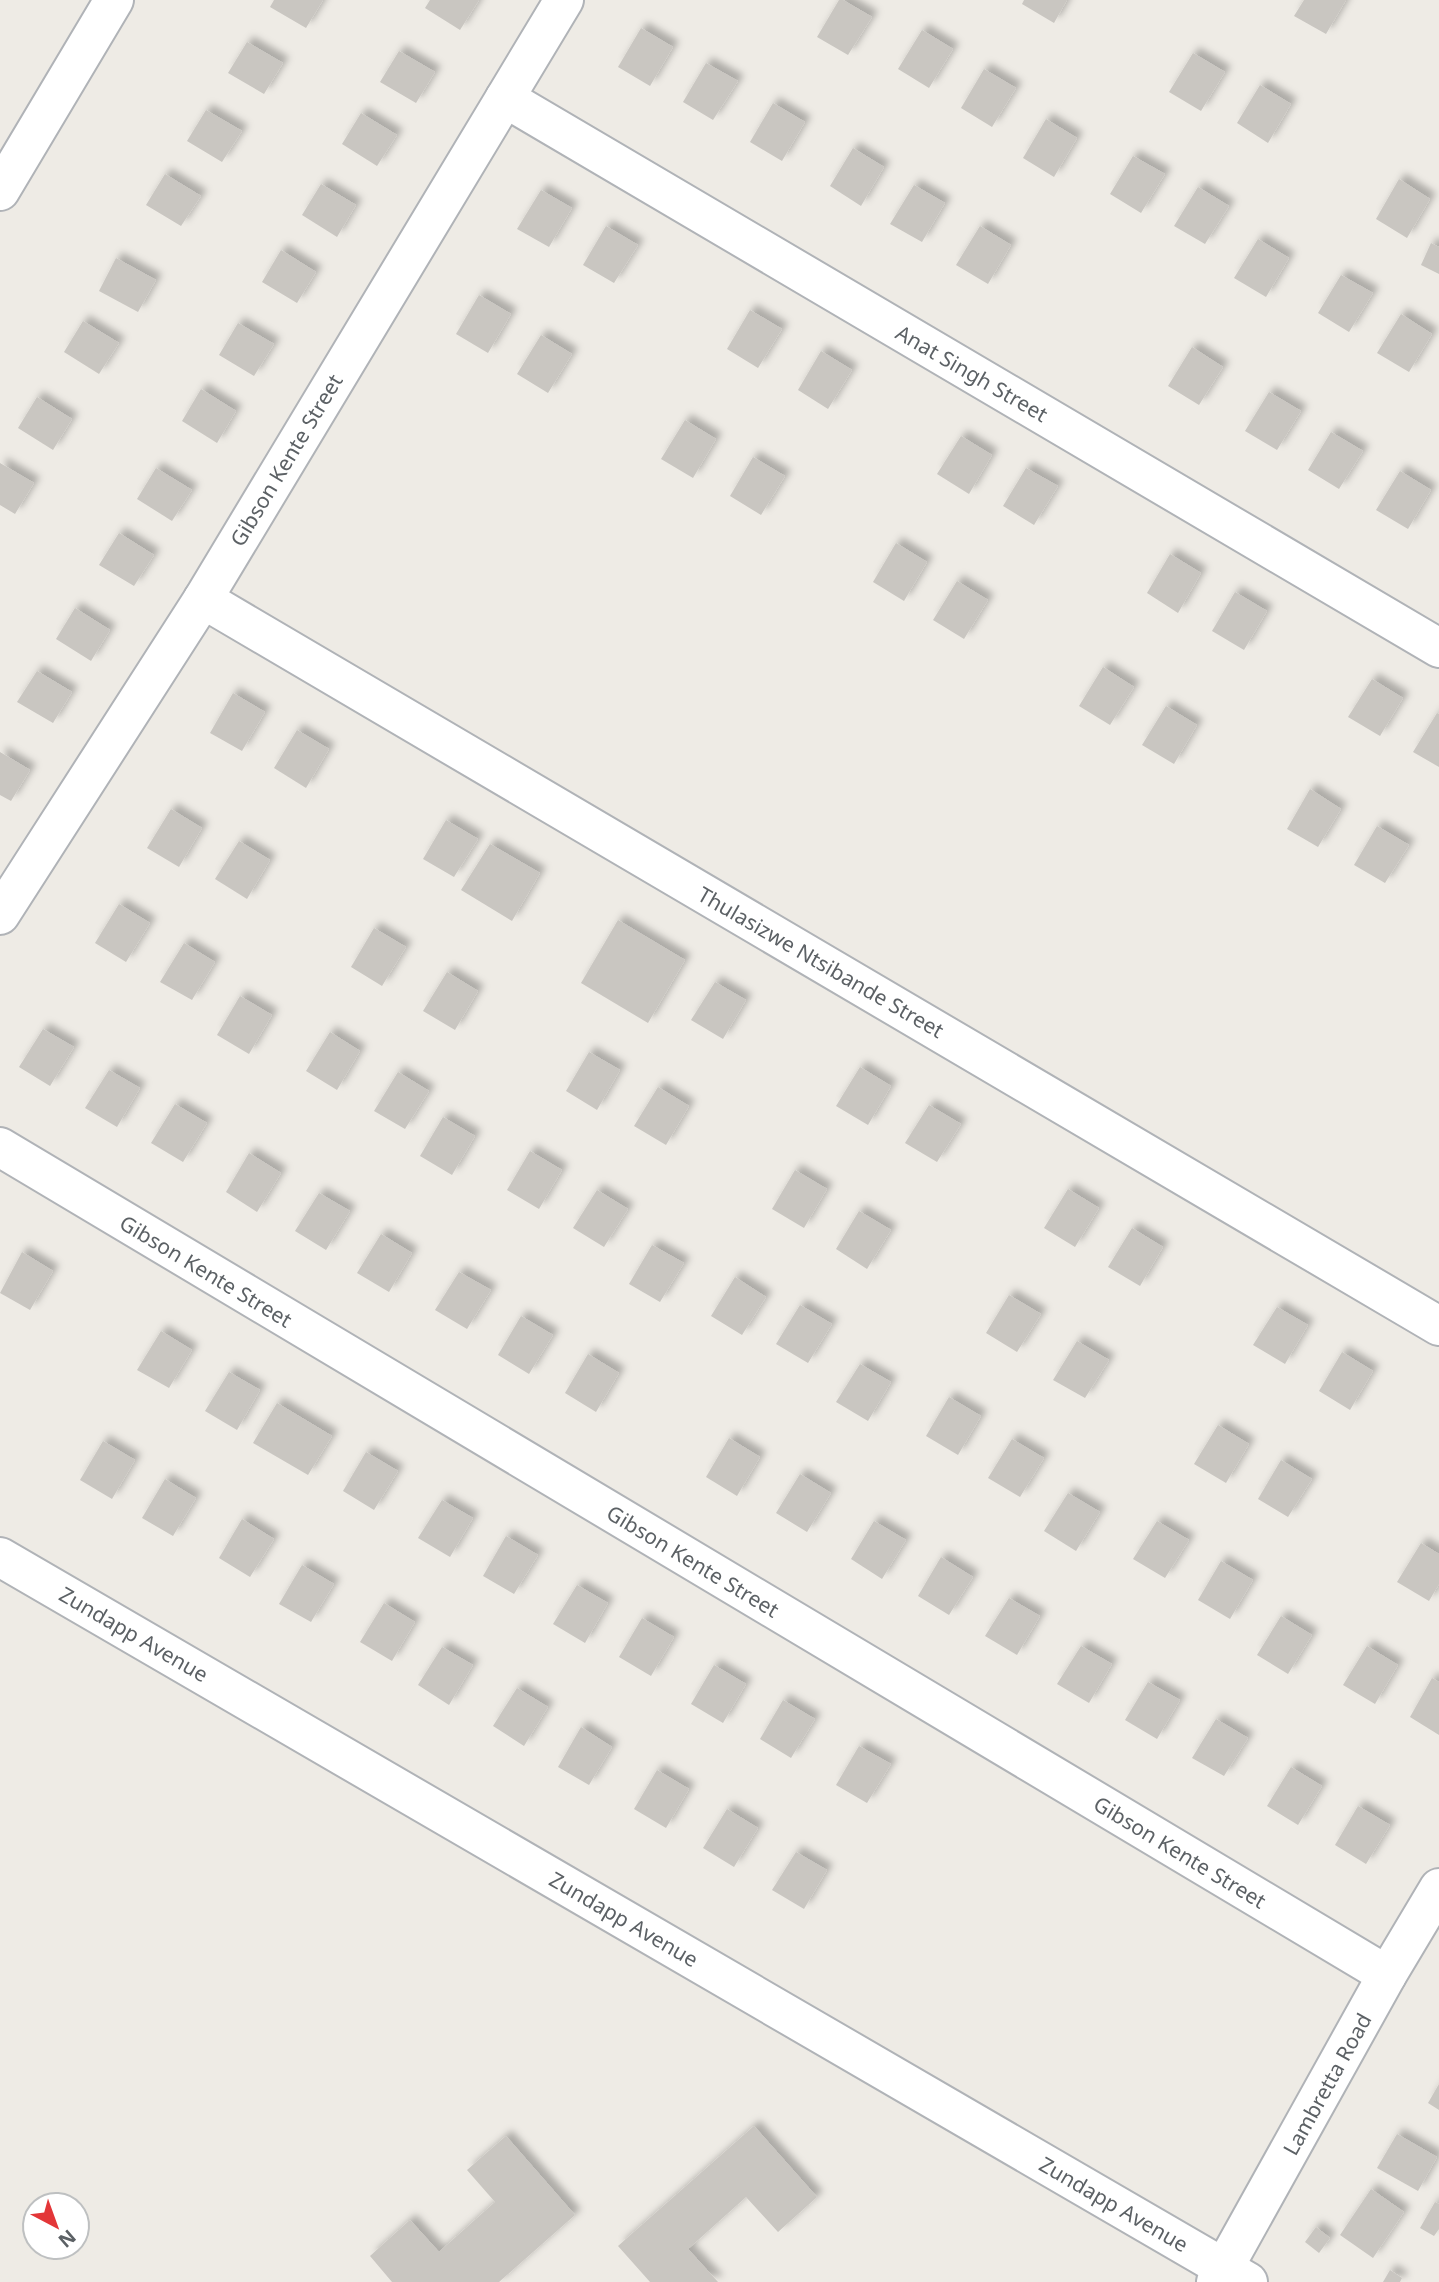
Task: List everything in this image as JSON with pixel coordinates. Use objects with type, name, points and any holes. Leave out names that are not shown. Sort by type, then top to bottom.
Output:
[{"type":"street","points":[[0,191],[114,0]]},
{"type":"street","name":"Gibson Kente Street","points":[[0,915],[203,598],[564,0]]},
{"type":"street","name":"Anat Singh Street","points":[[505,98],[1439,648]]},
{"type":"street","name":"Thulasizwe Ntsibande Street","points":[[203,598],[1439,1326]]},
{"type":"street","name":"Gibson Kente Street","points":[[0,1147],[1387,1975]]},
{"type":"street","name":"Zundapp Avenue","points":[[0,1557],[1230,2278]]},
{"type":"street","name":"Lambretta Road","points":[[1230,2278],[1387,1975],[1439,1888]]},
{"type":"building","points":[[274,0],[323,0],[306,28],[270,7]]},
{"type":"building","points":[[430,0],[479,0],[460,30],[425,8]]},
{"type":"building","points":[[839,0],[872,17],[848,55],[817,37]]},
{"type":"building","points":[[1024,0],[1067,0],[1054,23],[1022,4]]},
{"type":"building","points":[[1304,0],[1346,0],[1326,34],[1294,16]]},
{"type":"building","points":[[641,28],[673,47],[650,86],[618,67]]},
{"type":"building","points":[[922,30],[953,49],[929,88],[898,69]]},
{"type":"building","points":[[247,42],[283,63],[264,94],[228,73]]},
{"type":"building","points":[[399,51],[435,72],[416,103],[380,82]]},
{"type":"building","points":[[1193,53],[1225,72],[1201,111],[1169,92]]},
{"type":"building","points":[[706,63],[738,81],[713,120],[683,102]]},
{"type":"building","points":[[984,69],[1016,88],[992,127],[961,108]]},
{"type":"building","points":[[1260,85],[1291,104],[1268,143],[1237,123]]},
{"type":"building","points":[[773,103],[805,122],[782,161],[750,142]]},
{"type":"building","points":[[206,110],[242,131],[222,162],[187,141]]},
{"type":"building","points":[[361,113],[397,135],[377,166],[342,144]]},
{"type":"building","points":[[1046,119],[1077,138],[1054,177],[1023,158]]},
{"type":"building","points":[[853,148],[884,167],[861,206],[830,186]]},
{"type":"building","points":[[1133,156],[1165,174],[1141,213],[1110,194]]},
{"type":"building","points":[[165,174],[201,196],[181,226],[146,205]]},
{"type":"building","points":[[1399,179],[1430,199],[1407,238],[1376,219]]},
{"type":"building","points":[[321,184],[356,205],[337,237],[302,215]]},
{"type":"building","points":[[914,185],[945,203],[922,242],[890,224]]},
{"type":"building","points":[[1198,187],[1229,206],[1205,244],[1174,226]]},
{"type":"building","points":[[541,190],[572,208],[549,247],[517,229]]},
{"type":"building","points":[[606,226],[638,245],[614,283],[583,265]]},
{"type":"building","points":[[980,226],[1011,245],[988,284],[956,265]]},
{"type":"building","points":[[1258,239],[1289,258],[1266,297],[1234,278]]},
{"type":"building","points":[[1431,243],[1439,247],[1439,274],[1421,265]]},
{"type":"building","points":[[281,250],[316,272],[297,303],[262,282]]},
{"type":"building","points":[[116,258],[156,280],[138,312],[99,291]]},
{"type":"building","points":[[1341,275],[1373,293],[1349,332],[1318,313]]},
{"type":"building","points":[[479,295],[511,314],[488,353],[456,334]]},
{"type":"building","points":[[750,310],[782,329],[758,368],[727,349]]},
{"type":"building","points":[[1401,314],[1432,334],[1409,372],[1377,353]]},
{"type":"building","points":[[83,321],[119,343],[99,374],[64,352]]},
{"type":"building","points":[[238,323],[274,344],[254,376],[219,355]]},
{"type":"building","points":[[541,335],[572,354],[548,393],[517,374]]},
{"type":"building","points":[[1192,347],[1223,367],[1199,405],[1168,386]]},
{"type":"building","points":[[821,351],[852,370],[828,409],[798,390]]},
{"type":"building","points":[[201,389],[236,411],[217,443],[182,421]]},
{"type":"building","points":[[1269,392],[1301,411],[1277,450],[1245,431]]},
{"type":"building","points":[[37,397],[72,419],[53,450],[18,428]]},
{"type":"building","points":[[685,420],[716,439],[693,478],[661,459]]},
{"type":"building","points":[[1331,432],[1363,451],[1339,489],[1308,470]]},
{"type":"building","points":[[961,436],[992,455],[969,494],[937,474]]},
{"type":"building","points":[[753,457],[785,476],[761,515],[730,496]]},
{"type":"building","points":[[0,463],[34,483],[15,514],[0,505]]},
{"type":"building","points":[[156,468],[192,490],[172,521],[137,499]]},
{"type":"building","points":[[1026,468],[1058,486],[1034,525],[1003,506]]},
{"type":"building","points":[[1400,471],[1431,490],[1408,529],[1376,510]]},
{"type":"building","points":[[119,533],[154,555],[134,586],[99,565]]},
{"type":"building","points":[[896,543],[927,562],[904,601],[873,582]]},
{"type":"building","points":[[1170,554],[1201,573],[1178,613],[1147,593]]},
{"type":"building","points":[[957,581],[988,600],[964,639],[933,620]]},
{"type":"building","points":[[1235,592],[1267,611],[1244,650],[1212,631]]},
{"type":"building","points":[[75,608],[110,630],[91,661],[56,639]]},
{"type":"building","points":[[1103,667],[1134,687],[1110,725],[1079,706]]},
{"type":"building","points":[[37,671],[72,692],[53,723],[17,702]]},
{"type":"building","points":[[1372,679],[1403,698],[1380,736],[1348,717]]},
{"type":"building","points":[[233,693],[265,712],[242,751],[210,733]]},
{"type":"building","points":[[1166,706],[1197,725],[1174,764],[1142,745]]},
{"type":"building","points":[[1437,713],[1439,714],[1439,767],[1413,752]]},
{"type":"building","points":[[297,730],[329,749],[306,788],[274,768]]},
{"type":"building","points":[[0,752],[30,770],[11,801],[0,795]]},
{"type":"building","points":[[1310,789],[1341,809],[1318,847],[1287,829]]},
{"type":"building","points":[[171,809],[202,828],[179,867],[147,848]]},
{"type":"building","points":[[446,820],[478,839],[454,877],[423,859]]},
{"type":"building","points":[[1377,826],[1409,845],[1385,883],[1354,865]]},
{"type":"building","points":[[239,841],[270,860],[247,899],[215,879]]},
{"type":"building","points":[[490,844],[540,873],[512,921],[461,890]]},
{"type":"building","points":[[119,904],[150,923],[126,962],[95,943]]},
{"type":"building","points":[[618,920],[685,960],[648,1023],[581,983]]},
{"type":"building","points":[[374,928],[406,947],[382,986],[351,967]]},
{"type":"building","points":[[184,943],[215,962],[192,1000],[160,982]]},
{"type":"building","points":[[447,972],[478,991],[455,1030],[423,1011]]},
{"type":"building","points":[[715,982],[746,1000],[723,1039],[691,1020]]},
{"type":"building","points":[[240,996],[272,1015],[249,1054],[217,1035]]},
{"type":"building","points":[[43,1029],[74,1047],[50,1086],[19,1067]]},
{"type":"building","points":[[330,1032],[360,1051],[337,1090],[306,1071]]},
{"type":"building","points":[[589,1052],[620,1070],[597,1110],[566,1091]]},
{"type":"building","points":[[860,1067],[891,1086],[868,1125],[836,1106]]},
{"type":"building","points":[[109,1070],[140,1088],[117,1127],[85,1108]]},
{"type":"building","points":[[398,1072],[429,1091],[405,1129],[374,1111]]},
{"type":"building","points":[[658,1087],[689,1106],[666,1145],[634,1126]]},
{"type":"building","points":[[175,1104],[207,1123],[183,1162],[151,1143]]},
{"type":"building","points":[[929,1105],[961,1124],[937,1162],[905,1143]]},
{"type":"building","points":[[443,1117],[475,1136],[452,1175],[420,1156]]},
{"type":"building","points":[[530,1151],[562,1170],[539,1209],[507,1190]]},
{"type":"building","points":[[249,1153],[281,1173],[257,1212],[226,1192]]},
{"type":"building","points":[[795,1170],[827,1189],[804,1228],[772,1209]]},
{"type":"building","points":[[1068,1189],[1099,1208],[1075,1247],[1044,1228]]},
{"type":"building","points":[[597,1190],[628,1209],[604,1247],[573,1228]]},
{"type":"building","points":[[319,1193],[350,1211],[326,1250],[295,1231]]},
{"type":"building","points":[[859,1211],[891,1230],[867,1269],[836,1249]]},
{"type":"building","points":[[1132,1228],[1163,1247],[1140,1286],[1108,1267]]},
{"type":"building","points":[[381,1234],[412,1253],[389,1292],[357,1273]]},
{"type":"building","points":[[652,1245],[684,1263],[660,1302],[629,1284]]},
{"type":"building","points":[[22,1252],[53,1271],[30,1310],[0,1293]]},
{"type":"building","points":[[459,1272],[491,1290],[467,1329],[435,1310]]},
{"type":"building","points":[[735,1277],[766,1297],[742,1335],[711,1316]]},
{"type":"building","points":[[1009,1295],[1041,1314],[1017,1352],[986,1333]]},
{"type":"building","points":[[800,1305],[832,1324],[808,1363],[776,1344]]},
{"type":"building","points":[[1277,1307],[1308,1325],[1285,1364],[1253,1345]]},
{"type":"building","points":[[521,1316],[553,1335],[529,1374],[498,1355]]},
{"type":"building","points":[[161,1331],[192,1350],[169,1388],[137,1370]]},
{"type":"building","points":[[1077,1341],[1109,1360],[1085,1398],[1053,1380]]},
{"type":"building","points":[[1342,1352],[1373,1371],[1350,1410],[1319,1391]]},
{"type":"building","points":[[588,1354],[619,1373],[596,1412],[565,1393]]},
{"type":"building","points":[[860,1364],[891,1382],[868,1421],[836,1402]]},
{"type":"building","points":[[229,1372],[260,1390],[237,1430],[205,1411]]},
{"type":"building","points":[[949,1397],[981,1416],[958,1455],[926,1436]]},
{"type":"building","points":[[277,1403],[332,1436],[308,1475],[253,1443]]},
{"type":"building","points":[[1218,1425],[1249,1444],[1226,1483],[1194,1464]]},
{"type":"building","points":[[729,1438],[760,1457],[737,1496],[706,1477]]},
{"type":"building","points":[[1012,1439],[1044,1458],[1020,1497],[988,1478]]},
{"type":"building","points":[[103,1441],[135,1460],[112,1499],[80,1480]]},
{"type":"building","points":[[366,1452],[398,1471],[374,1510],[343,1491]]},
{"type":"building","points":[[1281,1460],[1312,1479],[1288,1517],[1258,1499]]},
{"type":"building","points":[[800,1474],[831,1493],[807,1532],[776,1513]]},
{"type":"building","points":[[165,1479],[196,1498],[173,1536],[142,1518]]},
{"type":"building","points":[[1068,1493],[1100,1512],[1076,1551],[1044,1531]]},
{"type":"building","points":[[442,1500],[473,1518],[450,1557],[418,1538]]},
{"type":"building","points":[[242,1519],[274,1539],[250,1577],[219,1558]]},
{"type":"building","points":[[874,1521],[906,1540],[882,1579],[851,1559]]},
{"type":"building","points":[[1157,1521],[1189,1540],[1165,1578],[1133,1559]]},
{"type":"building","points":[[506,1536],[538,1555],[514,1594],[483,1576]]},
{"type":"building","points":[[1421,1543],[1439,1554],[1439,1584],[1429,1601],[1397,1582]]},
{"type":"building","points":[[941,1557],[973,1577],[949,1615],[918,1596]]},
{"type":"building","points":[[1221,1561],[1253,1580],[1230,1619],[1198,1600]]},
{"type":"building","points":[[302,1565],[334,1584],[311,1622],[279,1604]]},
{"type":"building","points":[[577,1585],[608,1603],[585,1643],[553,1624]]},
{"type":"building","points":[[1009,1598],[1040,1616],[1017,1655],[985,1636]]},
{"type":"building","points":[[384,1603],[415,1622],[392,1661],[360,1642]]},
{"type":"building","points":[[1281,1616],[1312,1635],[1288,1674],[1257,1655]]},
{"type":"building","points":[[642,1618],[674,1637],[651,1676],[619,1657]]},
{"type":"building","points":[[1081,1646],[1112,1664],[1089,1703],[1057,1684]]},
{"type":"building","points":[[1367,1646],[1398,1665],[1375,1704],[1343,1685]]},
{"type":"building","points":[[442,1647],[473,1665],[449,1705],[418,1685]]},
{"type":"building","points":[[714,1665],[746,1684],[723,1723],[691,1704]]},
{"type":"building","points":[[1432,1678],[1439,1682],[1439,1735],[1410,1717]]},
{"type":"building","points":[[1148,1682],[1180,1700],[1157,1739],[1125,1720]]},
{"type":"building","points":[[517,1688],[548,1707],[524,1746],[493,1726]]},
{"type":"building","points":[[783,1700],[815,1719],[791,1758],[760,1739]]},
{"type":"building","points":[[1216,1719],[1248,1738],[1224,1776],[1192,1758]]},
{"type":"building","points":[[581,1727],[612,1747],[589,1785],[558,1767]]},
{"type":"building","points":[[859,1746],[891,1764],[867,1803],[836,1785]]},
{"type":"building","points":[[1291,1767],[1322,1786],[1298,1825],[1267,1806]]},
{"type":"building","points":[[657,1770],[689,1789],[666,1828],[634,1809]]},
{"type":"building","points":[[1358,1806],[1390,1825],[1366,1864],[1335,1845]]},
{"type":"building","points":[[727,1809],[758,1828],[734,1867],[703,1848]]},
{"type":"building","points":[[796,1852],[827,1870],[804,1909],[772,1890]]},
{"type":"building","points":[[1439,2084],[1439,2110],[1428,2103]]},
{"type":"building","points":[[754,2126],[817,2197],[778,2232],[746,2197],[688,2249],[718,2282],[650,2282],[618,2246]]},
{"type":"building","points":[[1397,2134],[1437,2157],[1418,2191],[1377,2168]]},
{"type":"building","points":[[506,2136],[575,2215],[499,2282],[392,2282],[370,2256],[410,2220],[439,2252],[495,2202],[467,2170]]},
{"type":"building","points":[[1371,2189],[1404,2212],[1373,2258],[1340,2235]]},
{"type":"building","points":[[1435,2202],[1439,2204],[1439,2229],[1434,2236],[1420,2228]]},
{"type":"building","points":[[1316,2227],[1330,2238],[1319,2253],[1305,2242]]},
{"type":"building","points":[[1390,2270],[1402,2278],[1400,2282],[1383,2282]]}]
